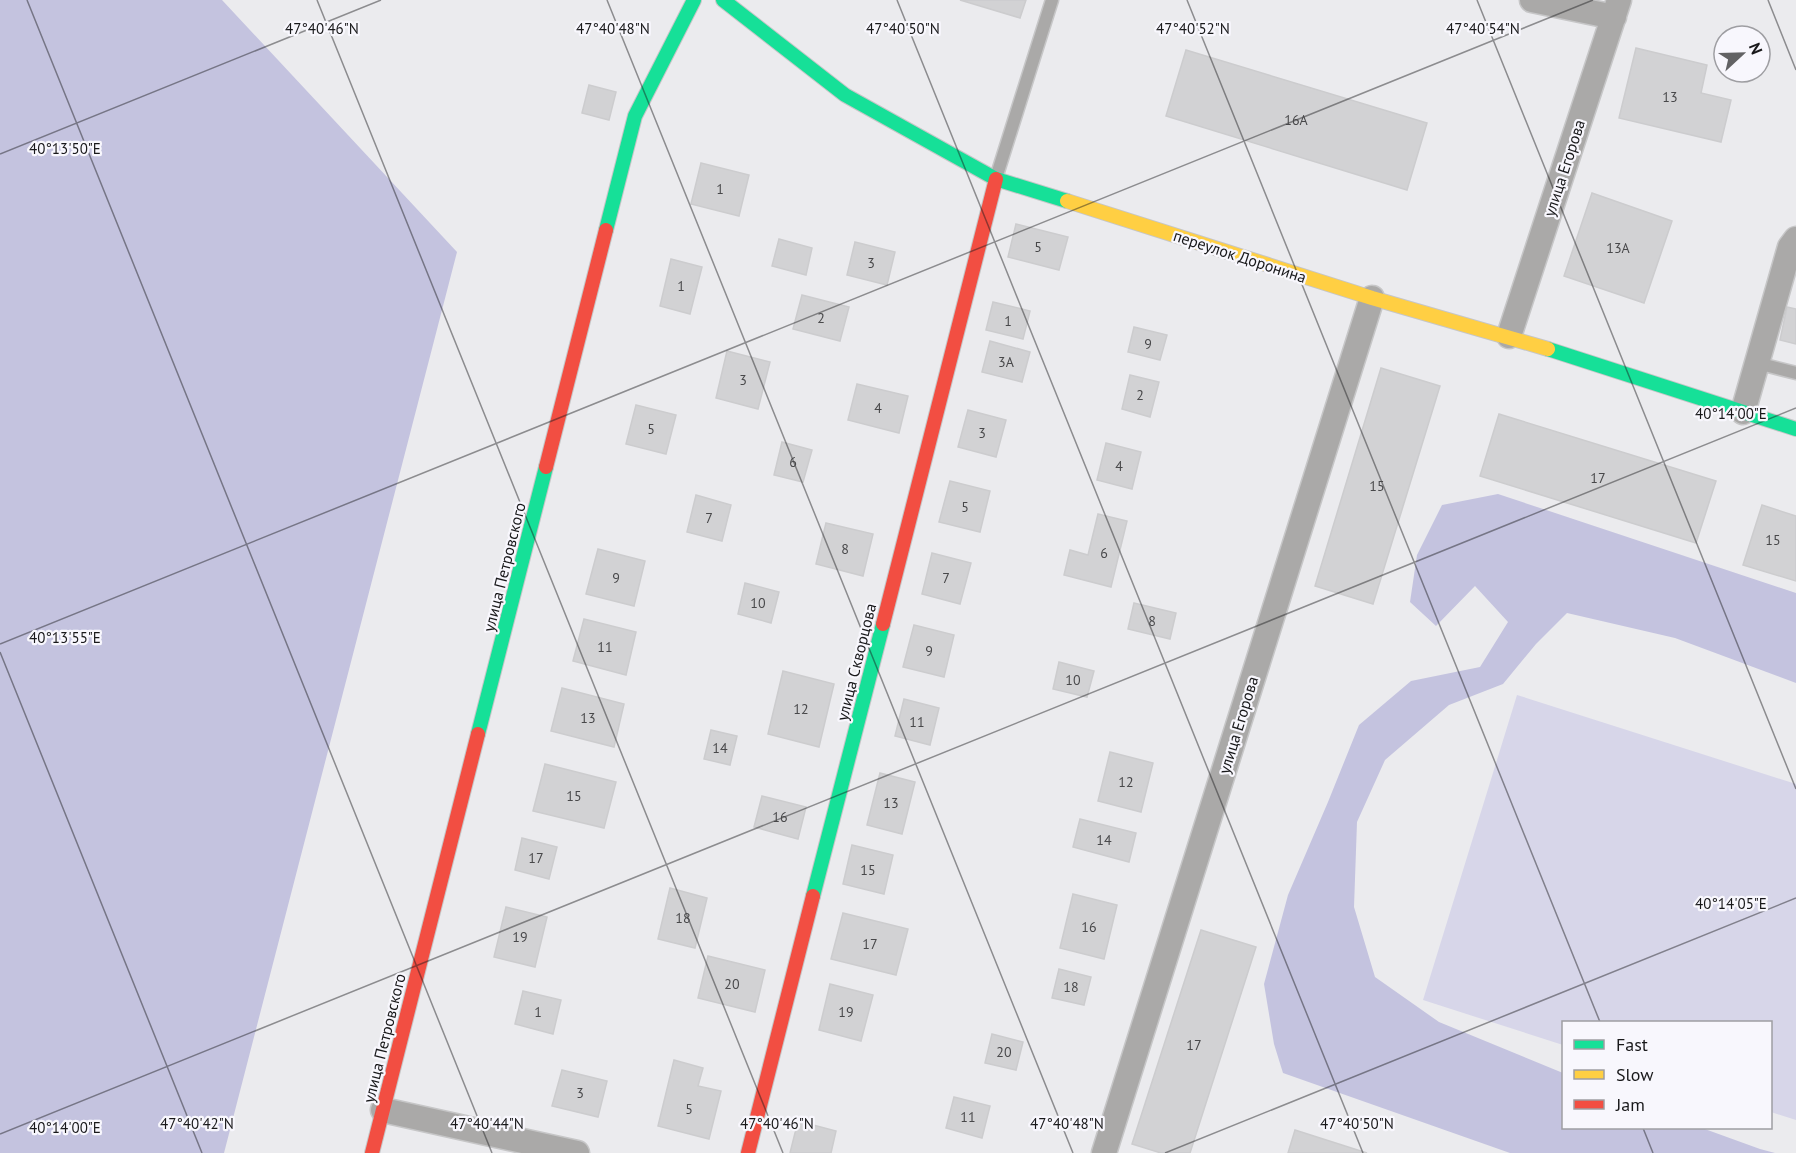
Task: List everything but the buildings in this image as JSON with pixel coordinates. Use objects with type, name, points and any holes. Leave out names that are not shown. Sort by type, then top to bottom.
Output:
[{"type":"street","name":"улица Петровского","points":[[372,1153],[635,116],[694,0]]},
{"type":"street","name":"переулок Доронина","points":[[723,0],[845,95],[996,179],[1372,298],[1509,336],[1796,429]]},
{"type":"street","points":[[1532,0],[1616,9]]},
{"type":"street","name":"улица Егорова","points":[[1509,336],[1616,9]]},
{"type":"street","name":"улица Скворцова","points":[[748,1153],[996,179]]},
{"type":"street","points":[[1743,412],[1790,247],[1796,239]]},
{"type":"street","name":"улица Егорова","points":[[1104,1153],[1372,298]]},
{"type":"street","points":[[384,1110],[577,1153]]},
{"type":"lane","points":[[996,179],[1052,0]]},
{"type":"lane","points":[[1757,363],[1796,373]]},
{"type":"shaded area","points":[[0,0],[222,0],[457,252],[224,1153],[0,1153]]},
{"type":"shaded area","points":[[1498,494],[1796,593],[1796,683],[1675,638],[1567,613],[1536,644],[1503,684],[1449,705],[1385,760],[1357,822],[1354,907],[1375,977],[1439,1022],[1562,1073],[1562,1129],[1705,1129],[1775,1153],[1510,1153],[1283,1073],[1274,1044],[1264,984],[1288,895],[1359,725],[1411,681],[1480,667],[1508,622],[1475,586],[1436,626],[1410,602],[1417,555],[1442,505]]},
{"type":"shaded area","points":[[1517,695],[1796,784],[1796,1120],[1772,1112],[1772,1021],[1562,1021],[1562,1045],[1423,1000]]},
{"type":"traffic: fast","points":[[606,230],[635,116],[694,0]]},
{"type":"traffic: fast","points":[[723,0],[845,95],[996,179],[1067,201]]},
{"type":"traffic: fast","points":[[1548,349],[1796,429]]},
{"type":"traffic: fast","points":[[478,734],[546,467]]},
{"type":"traffic: fast","points":[[813,896],[883,624]]},
{"type":"traffic: slow","points":[[1067,201],[1372,298],[1548,349]]},
{"type":"traffic: jam","points":[[883,624],[996,179]]},
{"type":"traffic: jam","points":[[546,467],[606,230]]},
{"type":"traffic: jam","points":[[372,1153],[478,734]]},
{"type":"traffic: jam","points":[[748,1153],[813,896]]}]
